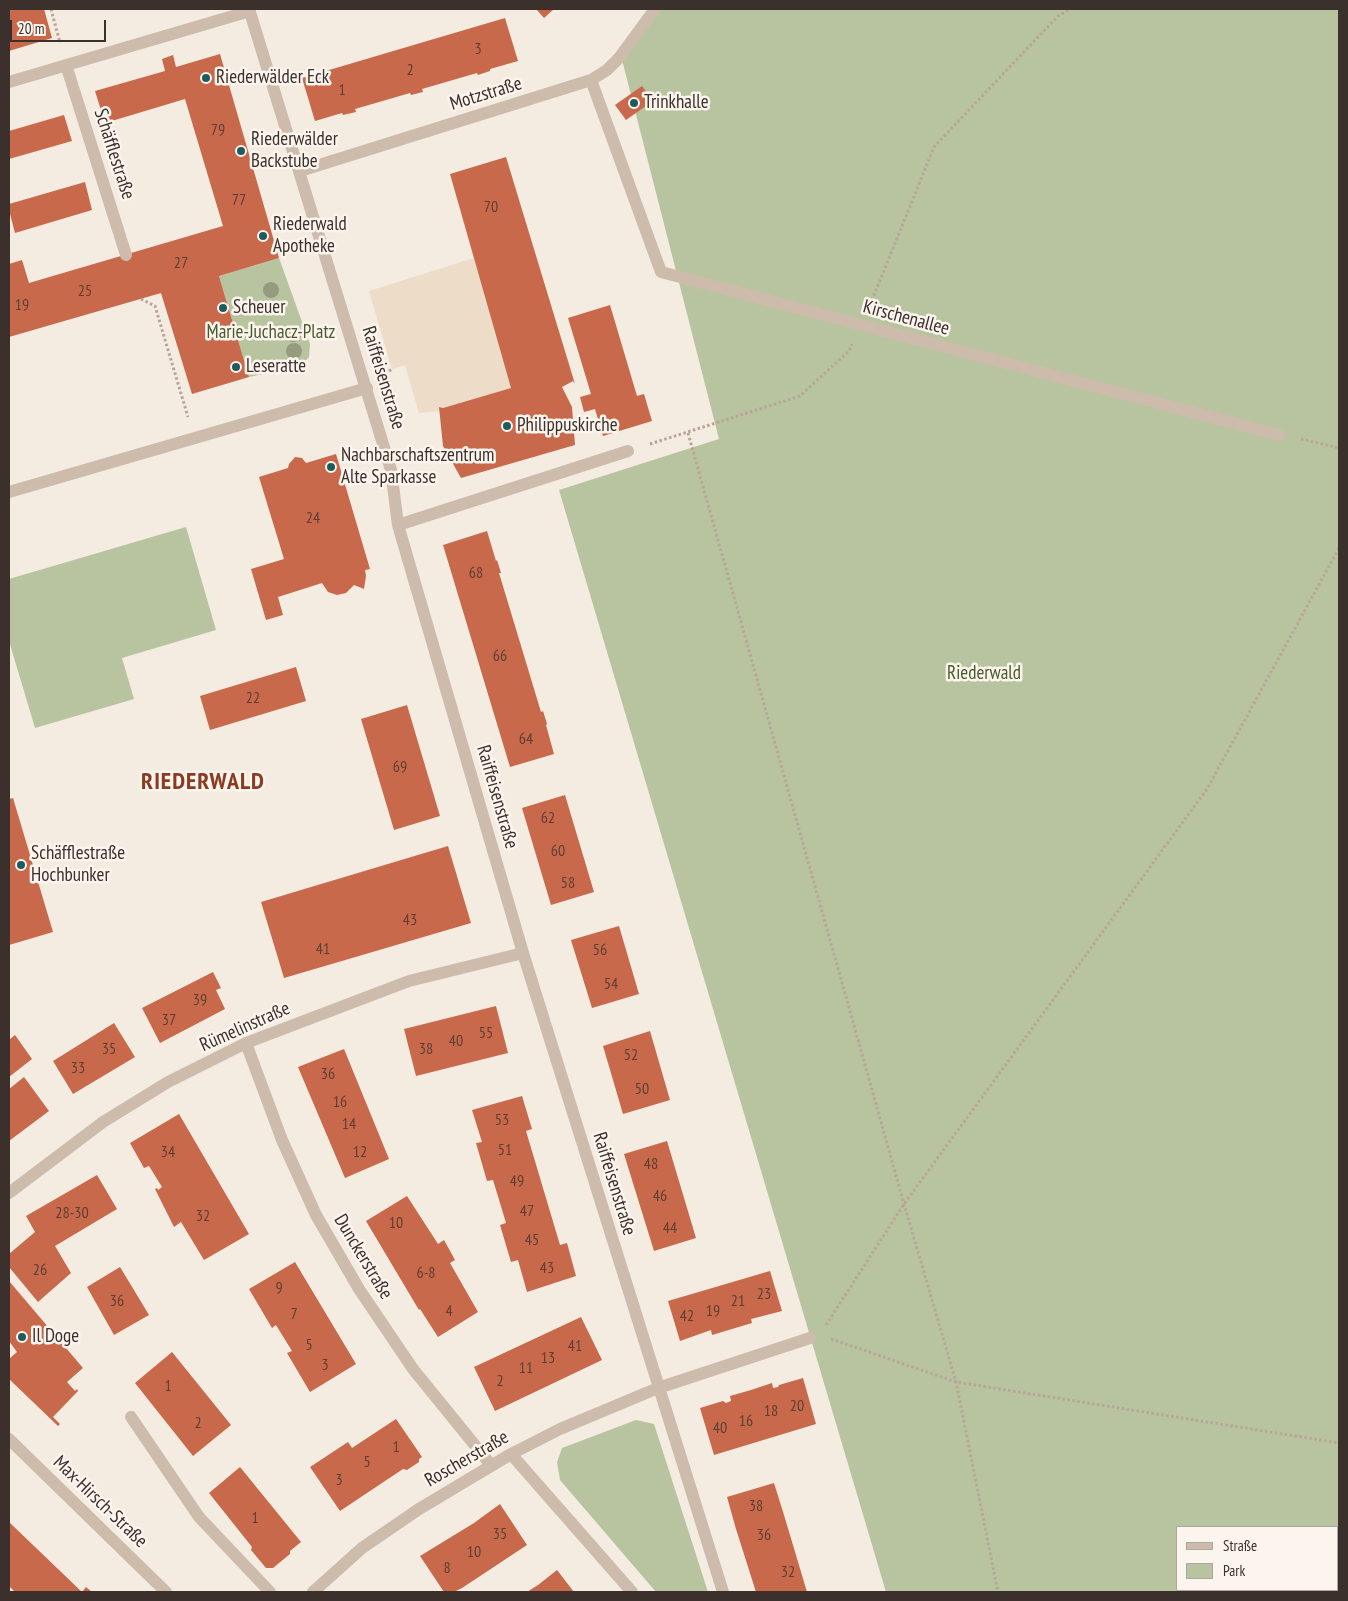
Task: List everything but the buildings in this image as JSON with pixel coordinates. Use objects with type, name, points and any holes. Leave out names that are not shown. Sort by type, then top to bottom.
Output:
[{"type":"street","name":"Motzstraße","points":[[300,171],[591,80],[607,70],[619,58],[655,9]]},
{"type":"street","points":[[9,82],[250,10]]},
{"type":"street","name":"Raiffeisenstraße","points":[[250,10],[391,470],[398,525],[523,953],[723,1592]]},
{"type":"street","name":"Schäfflestraße","points":[[66,65],[126,255]]},
{"type":"street","name":"Kirschenallee","points":[[591,80],[661,272],[1280,435]]},
{"type":"street","points":[[9,492],[367,388]]},
{"type":"street","points":[[398,525],[628,451]]},
{"type":"street","name":"Rümelinstraße","points":[[9,1192],[111,1117],[168,1082],[246,1043],[409,981],[523,953]]},
{"type":"street","name":"Dunckerstraße","points":[[246,1043],[282,1140],[316,1215],[359,1289],[413,1369],[491,1465]]},
{"type":"street","name":"Roscherstraße","points":[[312,1592],[362,1548],[419,1509],[491,1465],[560,1429],[658,1388],[810,1338]]},
{"type":"street","points":[[131,1417],[199,1517],[270,1592]]},
{"type":"street","name":"Max-Hirsch-Straße","points":[[9,1439],[166,1592]]},
{"type":"street","points":[[511,1454],[632,1592]]},
{"type":"path","points":[[50,9],[66,65]]},
{"type":"path","points":[[628,451],[800,396],[849,351],[862,326],[934,146],[1058,16],[1070,9]]},
{"type":"path","points":[[140,299],[155,306],[194,438]]},
{"type":"path","points":[[688,433],[904,1204],[956,1382],[998,1592]]},
{"type":"path","points":[[1280,435],[1339,448]]},
{"type":"path","points":[[825,1327],[904,1204],[1206,788],[1339,548]]},
{"type":"path","points":[[829,1338],[956,1382],[1339,1443]]},
{"type":"green space","name":"Riederwald","points":[[659,9],[1339,9],[1339,1592],[886,1592],[559,490],[719,439],[619,48]]},
{"type":"green space","name":"Marie-Juchacz-Platz","points":[[279,258],[310,344],[309,357],[301,366],[249,377],[219,276]]},
{"type":"green space","points":[[186,527],[216,630],[122,658],[134,699],[35,728],[9,641],[9,579]]},
{"type":"green space","points":[[636,1420],[654,1424],[708,1592],[656,1592],[560,1480],[557,1462],[562,1448]]},
{"type":"shaded area","points":[[474,258],[511,388],[443,408],[440,407],[440,411],[419,413],[405,365],[392,369],[369,291]]},
{"type":"place","name":"Riederwälder Eck","points":[[206,78]]},
{"type":"place","name":"Trinkhalle","points":[[634,103]]},
{"type":"place","name":"Riederwälder Backstube","points":[[241,151]]},
{"type":"place","name":"Riederwald Apotheke","points":[[263,236]]},
{"type":"place","name":"Scheuer","points":[[223,308]]},
{"type":"place","name":"Leseratte","points":[[236,367]]},
{"type":"place","name":"Philippuskirche","points":[[507,426]]},
{"type":"place","name":"Nachbarschaftszentrum Alte Sparkasse","points":[[331,467]]},
{"type":"place","name":"Schäfflestraße Hochbunker","points":[[21,865]]},
{"type":"place","name":"Il Doge","points":[[22,1337]]},
{"type":"district","name":"RIEDERWALD","points":[[203,782]]}]
